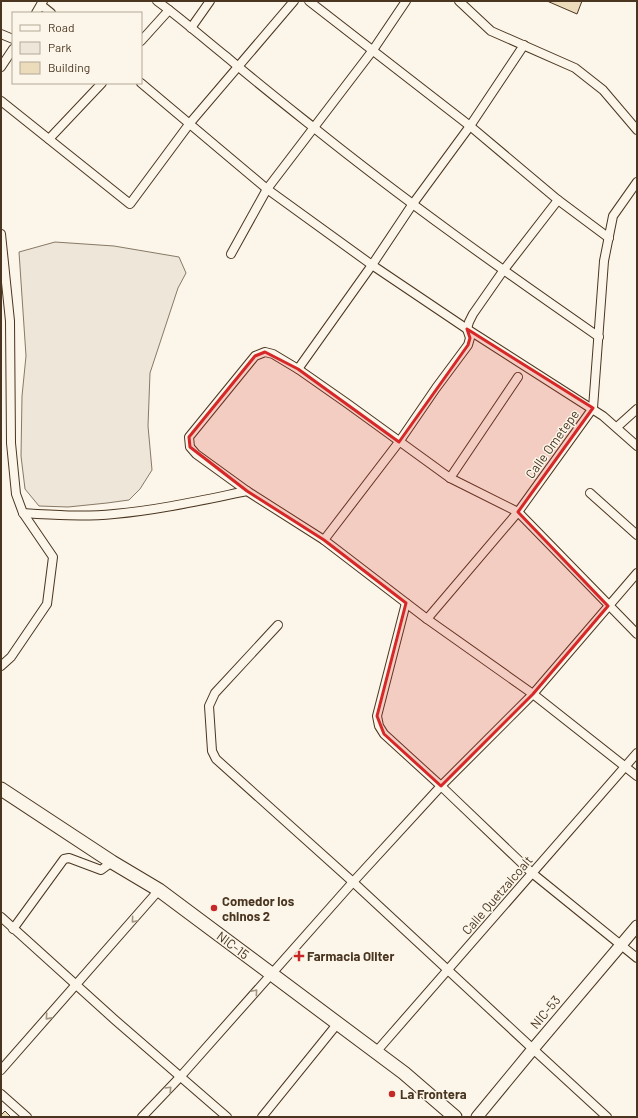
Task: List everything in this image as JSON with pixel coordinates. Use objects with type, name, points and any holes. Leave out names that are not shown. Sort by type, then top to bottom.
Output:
[{"type":"highway","name":"NIC-15","points":[[1,789],[112,862],[160,890],[376,1052],[455,1117]]},
{"type":"main road","name":"NIC-53","points":[[477,1117],[532,1049],[637,926]]},
{"type":"street","points":[[157,1],[313,128],[412,205],[599,337]]},
{"type":"street","points":[[191,28],[210,1]]},
{"type":"street","points":[[1,101],[130,204],[190,123],[294,1]]},
{"type":"street","points":[[309,1],[470,126],[558,200],[609,238]]},
{"type":"street","points":[[231,254],[267,189],[373,50],[406,1]]},
{"type":"street","points":[[459,1],[491,31],[576,68],[603,90],[637,130]]},
{"type":"street","points":[[37,12],[42,3],[50,12]]},
{"type":"street","points":[[142,40],[169,10]]},
{"type":"street","points":[[1,34],[12,39]]},
{"type":"street","points":[[298,369],[372,266],[412,205],[470,126],[524,45]]},
{"type":"street","points":[[1,67],[12,50]]},
{"type":"street","points":[[49,139],[101,84]]},
{"type":"street","points":[[142,84],[267,189],[372,266],[467,329],[592,408],[617,427],[637,446]]},
{"type":"street","name":"Calle Ometepe","points":[[427,619],[518,512],[592,408],[599,337],[604,261],[614,216],[637,182]]},
{"type":"street","points":[[324,540],[400,442],[436,388],[468,346],[470,338],[467,329],[469,322],[504,271],[558,200]]},
{"type":"street","points":[[1,234],[10,321],[11,443],[16,494],[23,513],[53,557],[47,604],[11,657],[1,666]]},
{"type":"street","points":[[637,634],[608,606],[518,512],[450,478],[298,369],[273,354],[265,352],[255,356],[189,438],[190,447],[196,454],[247,492],[324,540],[427,619],[533,694],[637,776]]},
{"type":"street","points":[[450,478],[518,376]]},
{"type":"street","points":[[617,427],[637,409]]},
{"type":"street","points":[[23,513],[65,516],[114,514],[173,506],[247,492]]},
{"type":"street","points":[[590,493],[637,535]]},
{"type":"street","points":[[142,1117],[181,1076],[440,786],[533,694],[637,573]]},
{"type":"street","points":[[406,603],[377,716],[379,726],[384,734],[532,873],[637,958]]},
{"type":"street","points":[[278,625],[215,693],[209,706],[212,751],[216,759],[353,882],[532,1049],[608,1117]]},
{"type":"street","name":"Calle Quetzalcoalt","points":[[376,1052],[637,753]]},
{"type":"street","points":[[13,928],[64,859],[69,858],[101,870],[112,862]]},
{"type":"street","points":[[1,1070],[160,890]]},
{"type":"street","points":[[1,917],[76,985],[227,1117]]},
{"type":"street","points":[[262,1117],[338,1023]]},
{"type":"street","points":[[1,1094],[27,1117]]},
{"type":"highlighted area","points":[[467,329],[593,408],[518,512],[608,606],[533,694],[441,786],[384,734],[377,716],[406,603],[324,540],[247,491],[190,447],[189,437],[255,356],[265,352],[298,369],[399,442],[468,345],[470,338]]},
{"type":"green space","points":[[55,242],[114,246],[179,257],[186,273],[178,288],[150,373],[148,426],[152,470],[140,489],[129,500],[68,507],[39,506],[25,489],[21,456],[22,396],[26,356],[19,252]]},
{"type":"building","points":[[547,1],[582,1],[577,14]]},
{"type":"building","points":[[5,1111],[11,1117],[1,1117]]},
{"type":"place","name":"Comedor los chinos 2","points":[[214,908]]},
{"type":"place","name":"Farmacia Oliter","points":[[299,956]]},
{"type":"place","name":"La Frontera","points":[[392,1094]]}]
